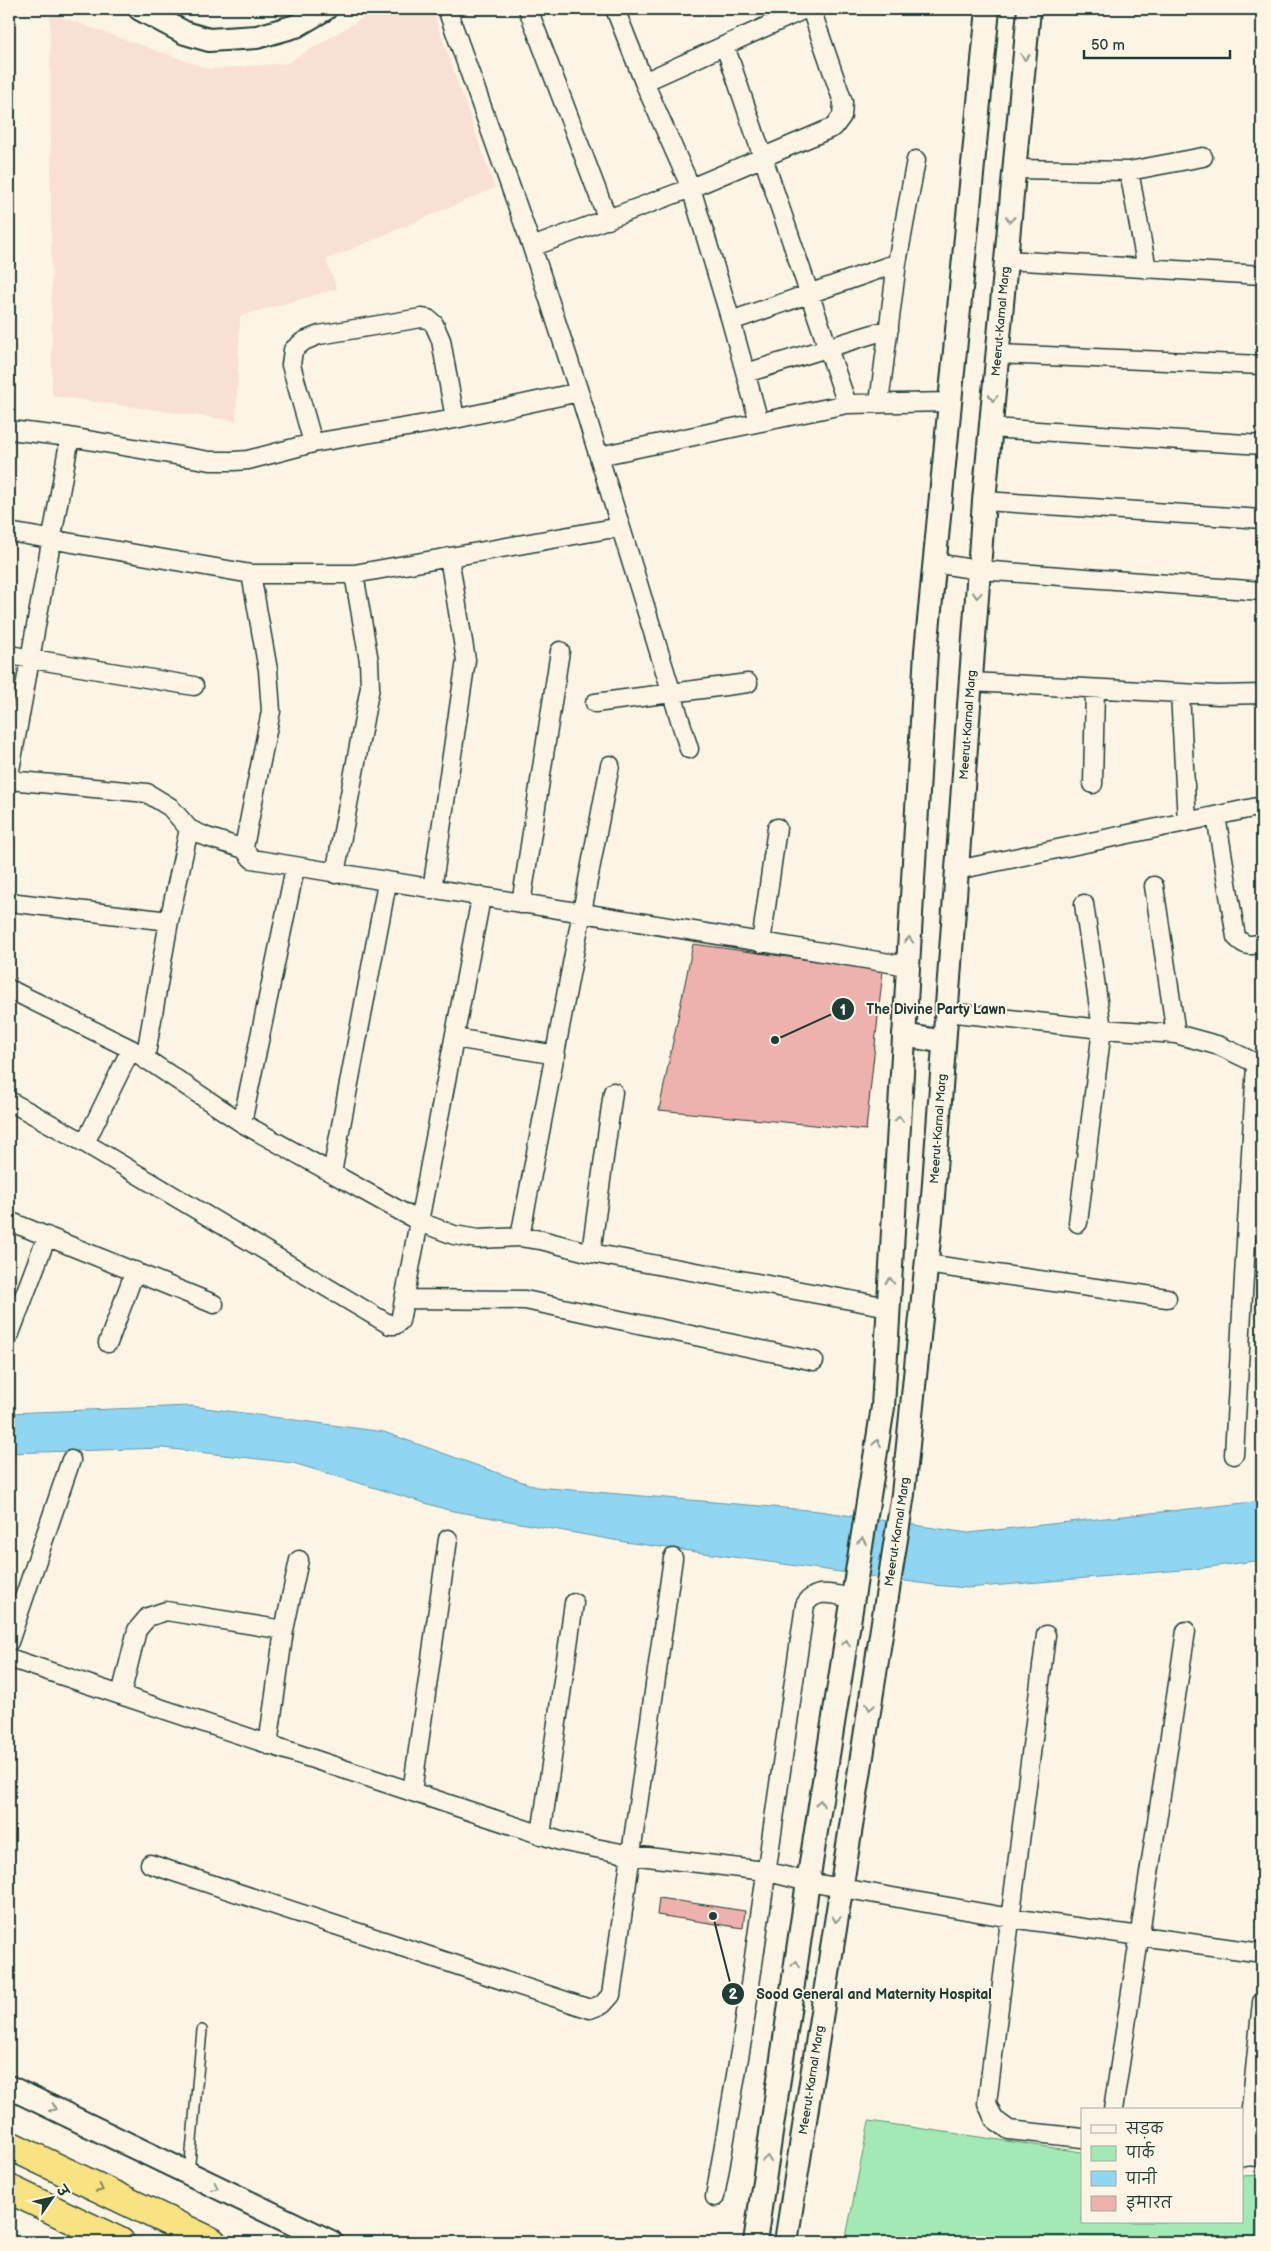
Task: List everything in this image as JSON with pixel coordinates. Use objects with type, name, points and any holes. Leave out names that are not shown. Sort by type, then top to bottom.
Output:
[{"type":"highway","points":[[9,2145],[212,2242]]},
{"type":"highway","points":[[9,2189],[120,2242]]},
{"type":"street","points":[[140,9],[186,33],[208,40],[257,38],[296,26],[325,9]]},
{"type":"street","points":[[447,9],[532,247],[579,392],[689,749]]},
{"type":"street","points":[[528,9],[608,220]]},
{"type":"street","points":[[615,9],[644,82],[691,188],[732,321],[759,422]]},
{"type":"street","points":[[644,82],[805,9]]},
{"type":"street","points":[[532,247],[691,188],[834,127],[842,116],[843,102],[812,9]]},
{"type":"street","points":[[755,2242],[808,1882],[883,1407],[926,651],[988,9]]},
{"type":"street","name":"Meerut-Karnal Marg","points":[[786,2242],[903,1494],[926,1264],[990,428],[1029,9]]},
{"type":"street","points":[[725,46],[847,404]]},
{"type":"street","points":[[1015,169],[1129,171],[1203,157]]},
{"type":"street","points":[[879,403],[897,263],[916,160]]},
{"type":"street","points":[[1129,171],[1147,269]]},
{"type":"street","points":[[1006,260],[1262,276]]},
{"type":"street","points":[[732,321],[897,263]]},
{"type":"street","points":[[313,443],[291,365],[293,350],[304,340],[319,335],[428,319],[438,330],[454,419]]},
{"type":"street","points":[[746,373],[889,329]]},
{"type":"street","points":[[997,354],[1262,365]]},
{"type":"street","points":[[9,430],[70,437],[210,461],[248,460],[313,443],[454,419],[579,392]]},
{"type":"street","points":[[599,456],[847,404],[950,402]]},
{"type":"street","points":[[990,428],[1262,445]]},
{"type":"street","points":[[9,776],[70,437]]},
{"type":"street","points":[[984,502],[1262,519]]},
{"type":"street","points":[[9,532],[251,574],[354,574],[620,527]]},
{"type":"street","points":[[432,890],[466,660],[449,557]]},
{"type":"street","points":[[934,563],[979,570],[1262,591]]},
{"type":"street","points":[[244,849],[271,710],[268,670],[251,574]]},
{"type":"street","points":[[335,874],[370,687],[369,661],[354,574]]},
{"type":"street","points":[[521,904],[560,651]]},
{"type":"street","points":[[9,655],[194,686]]},
{"type":"street","points":[[970,682],[1218,696],[1262,694]]},
{"type":"street","points":[[595,703],[748,683]]},
{"type":"street","points":[[1093,784],[1095,689]]},
{"type":"street","points":[[1180,693],[1187,822]]},
{"type":"street","points":[[520,1237],[610,765]]},
{"type":"street","points":[[9,780],[147,793],[170,807],[189,829],[244,849],[255,861],[908,966]]},
{"type":"street","points":[[957,870],[1262,806]]},
{"type":"street","points":[[1216,816],[1236,937],[1242,944],[1249,946],[1262,943]]},
{"type":"street","points":[[761,943],[777,828]]},
{"type":"street","points":[[145,1060],[169,921],[189,829]]},
{"type":"street","points":[[242,1123],[295,868]]},
{"type":"street","points":[[332,1173],[387,882]]},
{"type":"street","points":[[1154,886],[1176,1034]]},
{"type":"street","points":[[9,1101],[85,1143],[390,1325],[395,1325],[400,1321],[420,1222],[481,898]]},
{"type":"street","points":[[9,902],[169,921]]},
{"type":"street","points":[[1078,1223],[1102,1029],[1084,904]]},
{"type":"street","points":[[9,989],[131,1049],[242,1123],[420,1222],[454,1235],[478,1239],[520,1237],[591,1253],[889,1307]]},
{"type":"street","points":[[946,1012],[1102,1029],[1176,1034],[1220,1046],[1259,1065],[1234,1455]]},
{"type":"street","points":[[904,1035],[944,1042]]},
{"type":"street","points":[[455,1038],[556,1056]]},
{"type":"street","points":[[85,1143],[131,1049]]},
{"type":"street","points":[[591,1253],[613,1092]]},
{"type":"street","points":[[9,1220],[214,1304]]},
{"type":"street","points":[[9,1336],[47,1236]]},
{"type":"street","points":[[926,1264],[1167,1298]]},
{"type":"street","points":[[108,1343],[135,1272]]},
{"type":"street","points":[[404,1299],[525,1300],[814,1361]]},
{"type":"street","points":[[9,1642],[71,1460]]},
{"type":"street","points":[[412,1792],[448,1539]]},
{"type":"street","points":[[150,1864],[590,2009],[603,2004],[611,1995],[674,1558]]},
{"type":"street","points":[[268,1744],[284,1630],[299,1560]]},
{"type":"street","points":[[715,2197],[742,2040],[805,1605],[810,1597],[818,1593],[853,1594]]},
{"type":"street","points":[[541,1835],[574,1603]]},
{"type":"street","points":[[121,1695],[138,1630],[148,1617],[166,1611],[284,1630]]},
{"type":"street","points":[[1112,2108],[1186,1631]]},
{"type":"street","points":[[1046,1635],[987,2103],[994,2119],[1009,2130],[1081,2138]]},
{"type":"street","points":[[9,1658],[560,1841],[631,1855],[765,1871],[808,1882],[1011,1918],[1262,1952]]},
{"type":"street","points":[[1250,2156],[1262,2002]]},
{"type":"street","points":[[9,2087],[330,2242]]},
{"type":"street","points":[[761,2198],[792,2204]]},
{"type":"lane","points":[[189,2174],[202,2030]]},
{"type":"shaded area","points":[[378,9],[432,9],[495,188],[326,260],[337,289],[240,316],[236,421],[52,396],[50,13],[209,69],[287,63]]},
{"type":"green space","points":[[869,2121],[1081,2152],[1081,2224],[1244,2224],[1244,2176],[1262,2175],[1262,2242],[845,2242]]},
{"type":"water","points":[[191,1406],[384,1432],[537,1487],[819,1511],[968,1533],[1262,1501],[1262,1560],[1194,1569],[967,1588],[625,1542],[448,1510],[293,1463],[163,1448],[9,1453],[9,1413]]},
{"type":"building","points":[[693,944],[883,970],[866,1130],[659,1110]]},
{"type":"building","points":[[659,1898],[745,1911],[743,1928],[657,1915]]},
{"type":"place","name":"The Divine Party Lawn","points":[[775,1040]]},
{"type":"place","name":"Sood General and Maternity Hospital","points":[[713,1916]]}]
